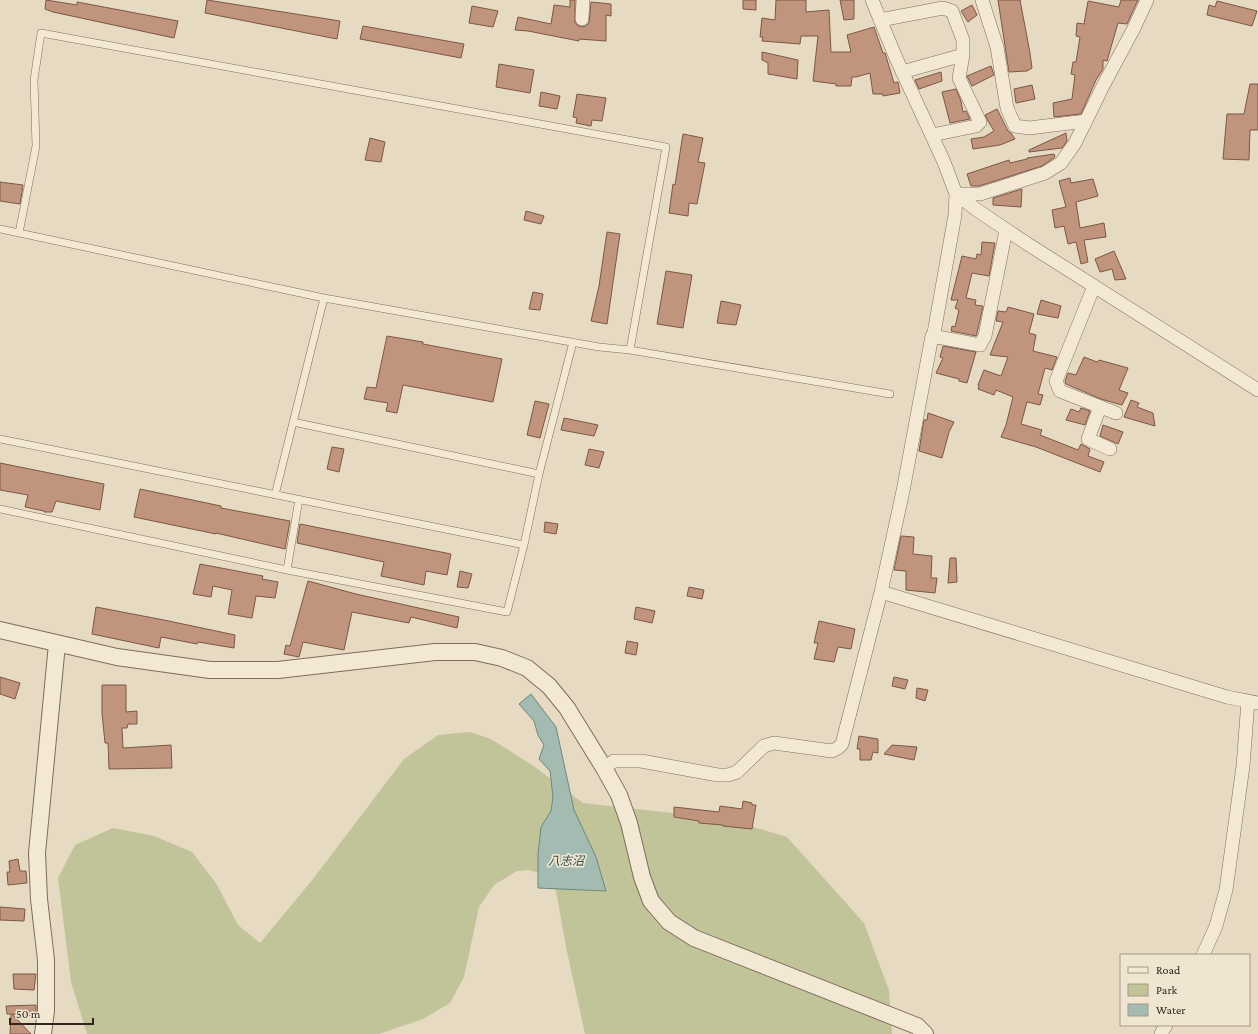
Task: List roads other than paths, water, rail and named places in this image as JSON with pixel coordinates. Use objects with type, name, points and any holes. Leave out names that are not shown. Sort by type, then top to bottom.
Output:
[{"type":"street","points":[[582,19],[583,0]]},
{"type":"street","points":[[604,768],[614,761],[641,761],[718,775],[728,775],[737,772],[764,746],[774,743],[824,751],[832,751],[842,744],[881,592],[910,459],[955,215],[956,194],[932,135],[902,72],[872,0]]},
{"type":"street","points":[[982,0],[997,47],[1007,108],[1015,126],[1029,128],[1086,122]]},
{"type":"street","points":[[956,194],[980,194],[1045,173],[1061,163],[1075,143],[1147,0]]},
{"type":"street","points":[[880,20],[943,8],[952,11],[963,40],[963,55],[959,78],[980,122],[976,126],[932,135]]},
{"type":"street","points":[[902,72],[963,55]]},
{"type":"street","points":[[956,194],[1006,230],[1258,390]]},
{"type":"street","points":[[932,336],[980,345],[985,336],[1006,230]]},
{"type":"street","points":[[1094,286],[1056,381],[1060,391],[1116,413]]},
{"type":"street","points":[[1100,407],[1088,439],[1110,448]]},
{"type":"street","points":[[881,592],[1227,697],[1253,702],[1226,890],[1216,926],[1203,954]]},
{"type":"street","points":[[0,630],[117,657],[210,670],[278,670],[435,652],[475,652],[502,658],[527,668],[549,686],[567,708],[604,768],[619,795],[642,877],[652,901],[669,922],[694,938],[917,1026],[925,1034]]},
{"type":"street","points":[[44,1034],[46,1011],[46,960],[39,899],[38,853],[57,644]]},
{"type":"lane","points":[[19,233],[36,146],[34,80],[41,33],[658,145],[666,147],[630,350]]},
{"type":"lane","points":[[0,229],[324,298],[573,342],[630,350],[890,394]]},
{"type":"lane","points":[[275,495],[324,298]]},
{"type":"lane","points":[[0,509],[287,570],[507,612],[524,545],[539,474],[573,342]]},
{"type":"lane","points":[[293,422],[539,474]]},
{"type":"lane","points":[[0,439],[524,545]]},
{"type":"lane","points":[[287,570],[299,499]]},
{"type":"water","name":"八志沼","points":[[531,694],[556,727],[574,810],[596,857],[606,891],[538,888],[538,854],[541,827],[551,811],[553,797],[550,771],[539,759],[544,745],[538,735],[534,721],[519,704]]}]
